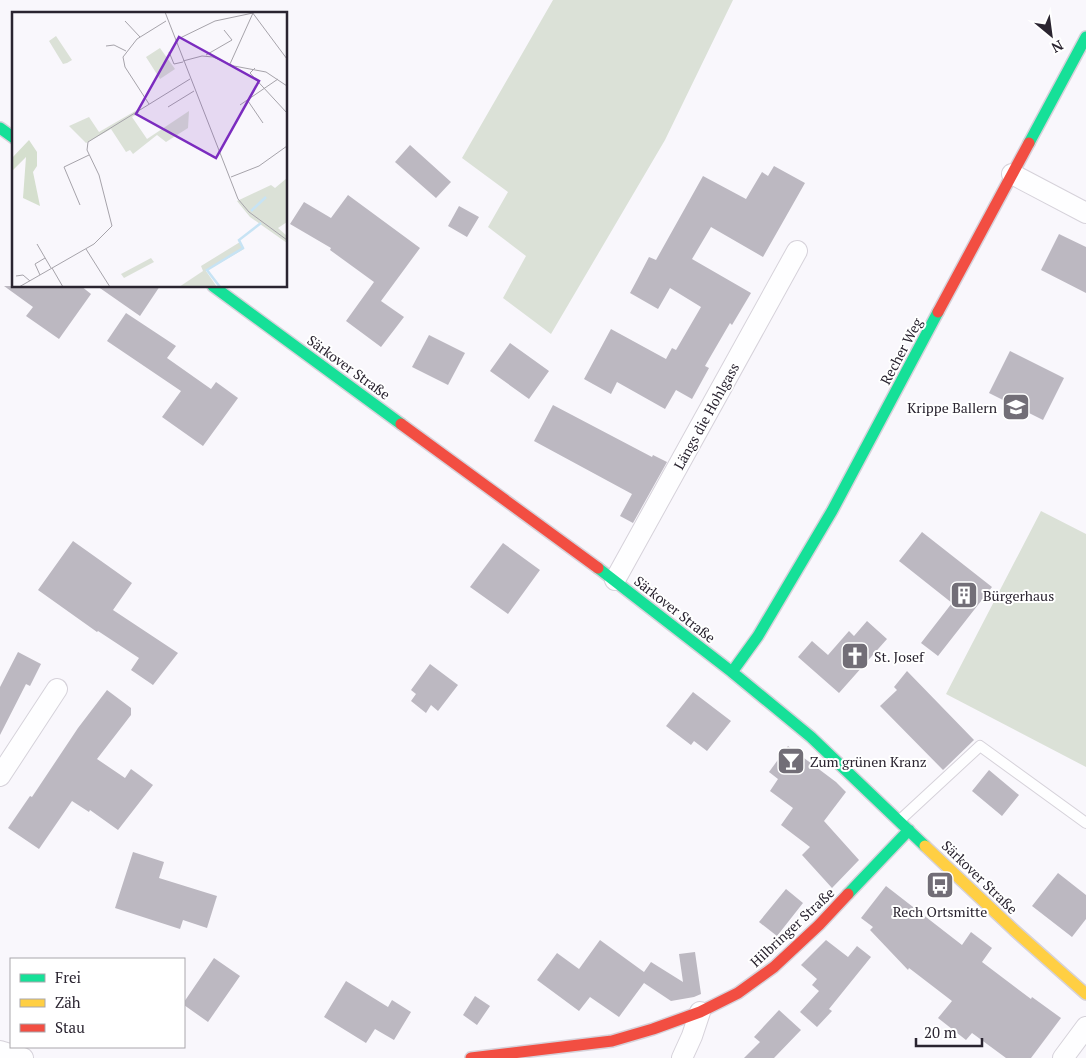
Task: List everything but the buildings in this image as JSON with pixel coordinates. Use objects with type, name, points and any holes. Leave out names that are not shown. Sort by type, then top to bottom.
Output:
[{"type":"street","name":"Recher Weg","points":[[732,672],[758,636],[832,511],[1086,37]]},
{"type":"street","points":[[0,128],[12,137]]},
{"type":"street","points":[[1012,174],[1086,212]]},
{"type":"street","name":"Längs die Hohlgass","points":[[615,580],[797,251]]},
{"type":"street","name":"Särkover Straße","points":[[216,288],[615,580],[732,672],[810,738],[1021,936],[1086,994]]},
{"type":"street","points":[[0,776],[58,689]]},
{"type":"street","name":"Hilbringer Straße","points":[[471,1058],[612,1041],[700,1012],[738,993],[774,967],[840,904],[909,830]]},
{"type":"street","points":[[682,1058],[700,1012]]},
{"type":"street","points":[[1063,1058],[1086,1027]]},
{"type":"street","points":[[0,1052],[23,1058]]},
{"type":"lane","points":[[899,820],[980,746],[1086,823]]},
{"type":"shaded area","points":[[553,0],[733,0],[665,140],[551,334],[503,298],[526,256],[488,227],[508,192],[462,158]]},
{"type":"shaded area","points":[[1041,511],[1086,534],[1086,767],[946,694]]},
{"type":"traffic: fast","points":[[1029,143],[1086,37]]},
{"type":"traffic: fast","points":[[0,128],[12,137]]},
{"type":"traffic: fast","points":[[216,288],[401,424]]},
{"type":"traffic: fast","points":[[732,672],[758,636],[832,511],[938,312]]},
{"type":"traffic: fast","points":[[598,568],[732,672],[811,737],[925,846]]},
{"type":"traffic: fast","points":[[848,894],[909,830]]},
{"type":"traffic: slow","points":[[925,846],[1014,930],[1086,994]]},
{"type":"traffic: jam","points":[[938,312],[1029,143]]},
{"type":"traffic: jam","points":[[401,424],[598,568]]},
{"type":"traffic: jam","points":[[471,1058],[612,1041],[700,1012],[738,993],[774,967],[819,925],[848,894]]},
{"type":"place","name":"Krippe Ballern","points":[[1016,407]]},
{"type":"place","name":"Bürgerhaus","points":[[964,595]]},
{"type":"place","name":"St. Josef","points":[[855,656]]},
{"type":"place","name":"Zum grünen Kranz","points":[[791,761]]},
{"type":"place","name":"Rech Ortsmitte","points":[[940,885]]}]
